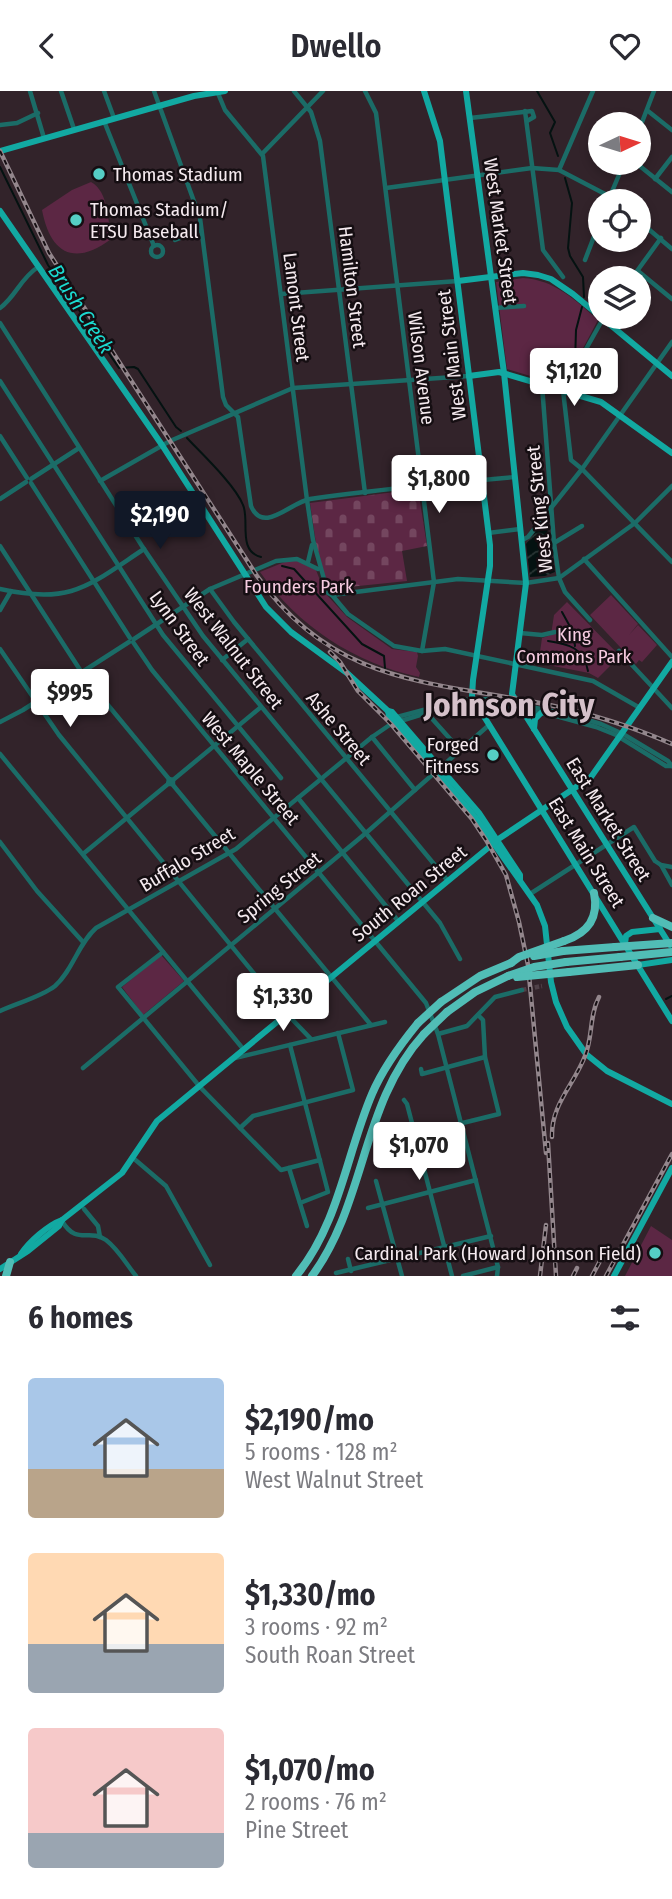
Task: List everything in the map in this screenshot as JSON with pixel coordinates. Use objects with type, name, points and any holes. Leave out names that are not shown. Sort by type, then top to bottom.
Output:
[{"type":"highway","points":[[296,1276],[316,1249],[329,1220],[364,1114],[394,1053],[418,1023],[441,1002],[480,976],[519,957],[582,933],[592,922],[596,909],[594,893]]},
{"type":"highway","points":[[653,918],[672,927]]},
{"type":"highway","points":[[660,929],[672,927]]},
{"type":"highway","points":[[508,964],[563,951],[672,943]]},
{"type":"highway","points":[[312,1276],[334,1238],[386,1091],[401,1064],[424,1034],[447,1012],[467,997],[495,982],[534,967],[672,950]]},
{"type":"highway","points":[[510,977],[638,965]]},
{"type":"highway","points":[[6,1276],[10,1262]]},
{"type":"main road","points":[[194,96],[203,91]]},
{"type":"main road","name":"West Main Street","points":[[424,91],[440,141],[491,560],[471,688],[474,700]]},
{"type":"main road","name":"West Market Street","points":[[466,91],[504,373],[526,583],[512,694],[519,707]]},
{"type":"main road","points":[[0,151],[194,96],[220,92]]},
{"type":"main road","points":[[0,211],[162,445],[266,607],[282,624],[347,673],[388,711],[479,813],[539,910],[544,924],[548,985],[564,1022],[589,1057],[607,1071],[672,1104]]},
{"type":"main road","points":[[458,281],[523,273],[538,275],[551,279],[588,305]]},
{"type":"main road","points":[[616,329],[672,376]]},
{"type":"main road","points":[[469,376],[504,373],[601,402],[672,453]]},
{"type":"main road","name":"South Roan Street","points":[[0,1269],[28,1251],[59,1226],[62,1220],[122,1173],[152,1126],[496,842],[594,775],[672,660]]},
{"type":"main road","name":"East Main Street","points":[[474,700],[672,1021]]},
{"type":"main road","name":"East Market Street","points":[[519,707],[672,950]]},
{"type":"main road","points":[[534,731],[535,719],[541,713]]},
{"type":"main road","points":[[395,721],[408,730],[438,770]]},
{"type":"main road","points":[[625,944],[629,933],[660,929]]},
{"type":"main road","points":[[638,965],[672,960]]},
{"type":"main road","points":[[614,1276],[672,1168]]},
{"type":"street","points":[[30,91],[44,138]]},
{"type":"street","points":[[61,91],[75,129]]},
{"type":"street","points":[[104,91],[114,118]]},
{"type":"street","points":[[154,91],[199,215],[223,397],[226,405],[238,417],[251,506],[255,514],[261,518],[273,517],[307,500],[515,477]]},
{"type":"street","name":"Hamilton Street","points":[[294,91],[308,107],[320,141],[365,493]]},
{"type":"street","points":[[220,92],[225,110],[262,153],[323,91]]},
{"type":"street","name":"Wilson Avenue","points":[[365,91],[375,109],[434,582],[422,650]]},
{"type":"street","points":[[559,170],[593,91]]},
{"type":"street","points":[[654,91],[648,111],[672,130]]},
{"type":"street","points":[[470,118],[525,111],[534,113],[534,117],[527,121],[543,250],[563,277]]},
{"type":"street","points":[[0,125],[17,123],[38,113]]},
{"type":"street","points":[[104,121],[154,246]]},
{"type":"street","name":"Lamont Street","points":[[262,153],[307,500],[320,572],[328,593],[348,614],[394,646],[422,650],[445,649],[599,683],[640,708]]},
{"type":"street","points":[[655,179],[672,157]]},
{"type":"street","points":[[386,188],[532,168],[559,170],[591,189]]},
{"type":"street","points":[[650,175],[672,193]]},
{"type":"street","points":[[175,240],[201,230]]},
{"type":"street","points":[[651,230],[672,249]]},
{"type":"street","points":[[641,266],[661,238]]},
{"type":"street","points":[[585,260],[588,252]]},
{"type":"street","points":[[0,308],[25,277],[39,266]]},
{"type":"street","points":[[281,293],[458,281]]},
{"type":"street","points":[[651,282],[672,299]]},
{"type":"street","points":[[495,308],[524,306]]},
{"type":"street","name":"West Walnut Street","points":[[0,323],[182,607],[222,660],[440,923],[460,959]]},
{"type":"street","points":[[598,329],[564,390],[571,460],[583,469],[672,562]]},
{"type":"street","points":[[521,540],[528,537],[583,469],[672,342]]},
{"type":"street","points":[[100,481],[162,445],[293,388],[469,376]]},
{"type":"street","name":"Lynn Street","points":[[0,381],[156,624],[281,778]]},
{"type":"street","name":"West King Street","points":[[542,385],[559,578],[565,592],[590,620]]},
{"type":"street","name":"West Maple Street","points":[[0,436],[152,670],[426,1003],[438,1034],[498,1267]]},
{"type":"street","points":[[0,499],[79,448]]},
{"type":"street","points":[[332,595],[458,579],[526,583],[559,578],[635,523],[672,486]]},
{"type":"street","points":[[554,543],[582,527]]},
{"type":"street","points":[[488,533],[520,529]]},
{"type":"street","name":"Lamont Street","points":[[313,540],[308,562],[320,572]]},
{"type":"street","points":[[0,546],[82,672],[371,1025]]},
{"type":"street","points":[[0,589],[31,594],[67,593],[94,582],[144,549]]},
{"type":"street","points":[[0,722],[210,589],[284,559],[308,562]]},
{"type":"street","points":[[584,559],[672,660]]},
{"type":"street","name":"Ashe Street","points":[[210,589],[248,639],[449,882]]},
{"type":"street","points":[[0,610],[11,591]]},
{"type":"street","points":[[520,633],[542,635],[555,632]]},
{"type":"street","points":[[222,660],[248,639]]},
{"type":"street","points":[[0,649],[35,702],[178,882],[287,1014],[311,1039]]},
{"type":"street","points":[[620,651],[672,708]]},
{"type":"street","name":"Buffalo Street","points":[[395,721],[474,700]]},
{"type":"street","name":"Buffalo Street","points":[[0,1011],[56,985],[83,942],[96,928],[229,853],[395,721],[474,700],[577,717],[622,736]]},
{"type":"street","points":[[83,854],[261,707]]},
{"type":"street","name":"Buffalo Street","points":[[519,707],[622,736]]},
{"type":"street","points":[[427,713],[460,750]]},
{"type":"street","points":[[408,730],[414,717]]},
{"type":"street","name":"Spring Street","points":[[83,1068],[366,834],[489,725]]},
{"type":"street","points":[[622,736],[668,761],[671,766]]},
{"type":"street","points":[[372,737],[415,790]]},
{"type":"street","points":[[0,754],[244,1050]]},
{"type":"street","points":[[298,798],[399,922]]},
{"type":"street","points":[[530,894],[635,827],[672,885]]},
{"type":"street","points":[[0,842],[37,891],[83,942]]},
{"type":"street","points":[[661,865],[672,867]]},
{"type":"street","points":[[163,952],[118,987],[200,1087],[281,1170],[320,1160]]},
{"type":"street","points":[[438,1034],[467,1026],[495,997],[522,991]]},
{"type":"street","points":[[383,1140],[390,1141],[499,1114],[485,1057],[483,1020],[479,1016]]},
{"type":"street","points":[[234,1058],[385,1022]]},
{"type":"street","points":[[240,1128],[253,1116],[353,1090],[338,1033]]},
{"type":"street","points":[[290,1045],[328,1192],[300,1203]]},
{"type":"street","points":[[421,1069],[422,1074],[485,1057]]},
{"type":"street","points":[[404,1100],[452,1276]]},
{"type":"street","points":[[132,1157],[166,1186],[210,1265]]},
{"type":"street","points":[[289,1168],[307,1226]]},
{"type":"street","points":[[368,1208],[476,1180]]},
{"type":"street","points":[[376,1181],[402,1276]]},
{"type":"street","points":[[85,1209],[98,1226],[100,1237]]},
{"type":"street","points":[[62,1220],[73,1234],[80,1237],[100,1237],[109,1242],[136,1276]]},
{"type":"street","points":[[335,1273],[491,1237]]},
{"type":"street","points":[[348,1259],[351,1271]]},
{"type":"street","points":[[463,1276],[498,1267],[496,1276]]},
{"type":"green space","name":"Thomas Stadium/ ETSU Baseball","points":[[91,182],[104,200],[111,239],[86,252],[66,251],[51,237],[42,210],[72,190]]},
{"type":"green space","points":[[523,278],[545,283],[573,298],[588,311],[588,329],[593,329],[563,386],[507,369],[496,282]]},
{"type":"green space","points":[[418,489],[427,546],[402,551],[407,581],[329,589],[317,550],[310,503]]},
{"type":"green space","name":"Founders Park","points":[[287,561],[298,561],[316,570],[325,593],[347,617],[392,649],[417,652],[416,667],[420,673],[419,677],[395,671],[350,652],[310,625],[275,591],[260,572]]},
{"type":"green space","points":[[611,595],[638,624],[629,635],[638,625],[657,645],[642,662],[639,660],[636,664],[590,615]]},
{"type":"green space","name":"King Commons Park","points":[[567,602],[620,656],[598,678],[589,673],[543,664],[538,666],[542,638],[551,635],[554,615]]},
{"type":"green space","points":[[161,955],[184,981],[143,1015],[122,987]]},
{"type":"green space","name":"Cardinal Park (Howard Johnson Field)","points":[[651,1226],[672,1240],[672,1276],[625,1276]]},
{"type":"water","points":[[547,517],[548,542],[555,572],[530,577],[526,544]]},
{"type":"waterway","points":[[537,91],[555,122],[550,133],[558,156]]},
{"type":"waterway","name":"Brush Creek","points":[[0,167],[48,265],[119,368],[138,369],[181,431]]},
{"type":"waterway","points":[[565,178],[572,203],[568,248],[583,277],[584,297]]},
{"type":"waterway","points":[[575,363],[576,330],[582,307]]},
{"type":"waterway","name":"Brush Creek","points":[[187,438],[239,497],[245,511],[249,548],[261,557]]},
{"type":"waterway","name":"Brush Creek","points":[[282,566],[294,569],[362,644],[384,656],[385,668]]},
{"type":"waterway","name":"Brush Creek","points":[[562,612],[573,632],[575,646]]},
{"type":"waterway","name":"Brush Creek","points":[[548,641],[563,644],[579,652],[588,671]]},
{"type":"waterway","points":[[666,999],[672,996]]},
{"type":"tunnel","points":[[522,990],[542,986]]},
{"type":"railway","points":[[0,151],[49,253],[257,576],[287,612],[318,638],[351,658],[386,672],[422,682],[577,712],[672,744]]},
{"type":"railway","points":[[330,652],[340,662],[358,691],[391,724],[472,819],[506,875],[528,965],[546,1153]]},
{"type":"railway","points":[[552,1137],[555,1115],[587,1049],[599,997]]},
{"type":"railway","points":[[548,1143],[556,1276]]},
{"type":"railway","points":[[606,1276],[672,1154]]},
{"type":"railway","points":[[540,1276],[546,1225]]},
{"type":"railway","points":[[592,1276],[600,1261]]},
{"type":"railway","points":[[573,1276],[577,1268]]},
{"type":"place","name":"Thomas Stadium","points":[[99,174]]},
{"type":"place","name":"Thomas Stadium/ ETSU Baseball","points":[[76,220]]},
{"type":"place","name":"Forged Fitness","points":[[493,755]]},
{"type":"place","name":"Cardinal Park (Howard Johnson Field)","points":[[655,1253]]},
{"type":"district","name":"Johnson City","points":[[509,704]]}]
